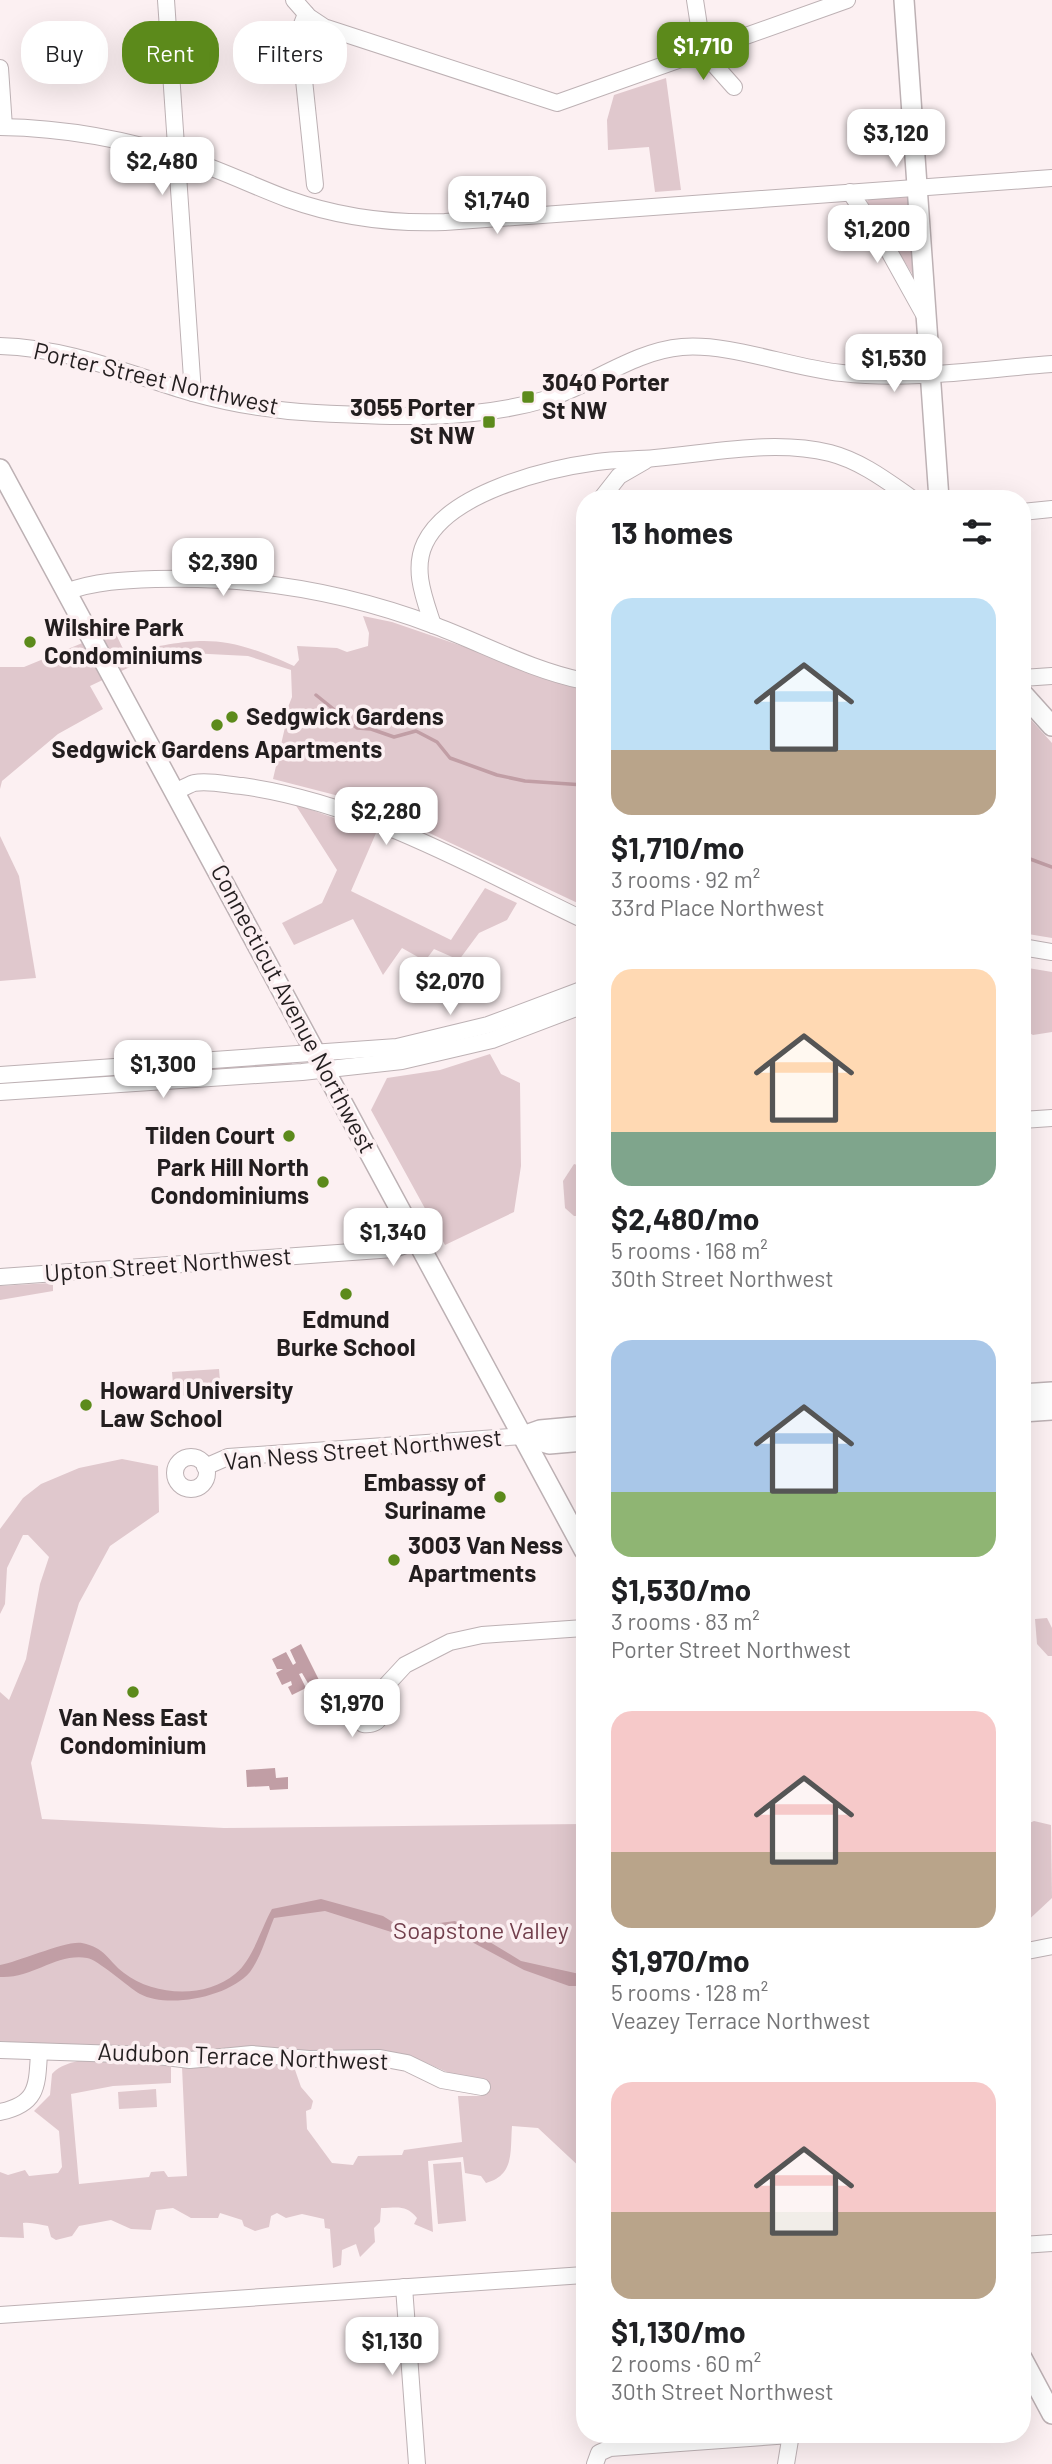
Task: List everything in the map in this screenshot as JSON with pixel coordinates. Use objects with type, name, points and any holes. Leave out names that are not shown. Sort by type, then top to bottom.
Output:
[{"type":"main road","points":[[904,0],[938,490]]},
{"type":"main road","name":"Connecticut Avenue Northwest","points":[[0,469],[576,1535]]},
{"type":"main road","points":[[1031,703],[1052,726]]},
{"type":"main road","points":[[1031,1393],[1052,1392]]},
{"type":"main road","points":[[1031,1411],[1052,1410]]},
{"type":"main road","name":"Van Ness Street Northwest","points":[[523,1436],[540,1430],[576,1427]]},
{"type":"main road","name":"Van Ness Street Northwest","points":[[523,1436],[549,1444],[576,1442]]},
{"type":"main road","points":[[1031,2374],[1050,2407]]},
{"type":"street","points":[[166,0],[192,393]]},
{"type":"street","points":[[295,0],[306,14],[324,27],[557,103],[847,0]]},
{"type":"street","points":[[695,0],[703,52],[734,87]]},
{"type":"street","points":[[306,14],[299,32],[315,185]]},
{"type":"street","points":[[0,68],[2,127],[86,134],[177,156],[308,205],[399,222],[445,222],[1052,178]]},
{"type":"street","points":[[850,192],[886,246],[926,318]]},
{"type":"street","name":"Porter Street Northwest","points":[[0,346],[38,348],[81,356],[192,393],[248,405],[315,413],[477,413],[545,400],[583,386],[647,355],[667,349],[696,347],[726,350],[783,365],[868,375],[1052,364]]},
{"type":"street","points":[[433,625],[421,586],[421,558],[428,537],[451,512],[497,489],[562,469],[599,461],[654,458],[716,450],[816,450],[855,461],[899,490]]},
{"type":"street","points":[[609,490],[626,471],[654,458]]},
{"type":"street","points":[[1031,511],[1052,509]]},
{"type":"street","points":[[66,592],[92,583],[142,579],[246,581],[333,595],[433,625],[520,663],[576,679]]},
{"type":"street","points":[[1031,677],[1052,676]]},
{"type":"street","points":[[175,792],[193,784],[219,784],[281,793],[331,806],[409,837],[576,916]]},
{"type":"street","points":[[1031,948],[1052,952]]},
{"type":"street","points":[[479,1036],[576,993]]},
{"type":"street","points":[[0,1092],[320,1061],[479,1036],[576,1007]]},
{"type":"street","points":[[0,1075],[320,1061]]},
{"type":"street","points":[[1031,1119],[1052,1118]]},
{"type":"street","name":"Upton Street Northwest","points":[[0,1277],[394,1249],[418,1241]]},
{"type":"street","name":"Van Ness Street Northwest","points":[[205,1467],[228,1457],[523,1436]]},
{"type":"street","points":[[379,1693],[405,1665],[450,1642],[482,1635],[576,1629]]},
{"type":"street","points":[[1031,1950],[1052,1946]]},
{"type":"street","name":"Audubon Terrace Northwest","points":[[0,2050],[126,2054],[190,2060],[252,2054],[302,2059],[380,2058],[407,2063],[453,2083],[482,2087]]},
{"type":"street","points":[[0,2112],[21,2105],[33,2093],[38,2081],[39,2053]]},
{"type":"street","points":[[1031,2244],[1052,2243]]},
{"type":"street","points":[[0,2315],[576,2276]]},
{"type":"street","points":[[404,2287],[416,2464]]},
{"type":"street","points":[[595,2464],[599,2453],[610,2448],[680,2443]]},
{"type":"street","points":[[786,2464],[790,2443]]},
{"type":"green space","points":[[666,78],[681,190],[655,192],[649,147],[608,150],[607,120],[614,95]]},
{"type":"green space","points":[[908,197],[913,275],[867,202],[868,199]]},
{"type":"green space","points":[[363,616],[392,622],[576,685],[576,902],[406,822],[343,797],[273,779],[286,723],[285,715],[292,697],[291,670],[248,656],[189,653],[132,666],[90,686],[103,709],[58,734],[2,781],[0,789],[0,667],[24,667],[114,630],[125,653],[192,641],[211,641],[248,648],[294,666],[299,660],[297,646],[337,648],[347,652],[368,646],[369,633]]},
{"type":"green space","points":[[1031,720],[1052,743],[1052,938],[1031,934]]},
{"type":"green space","points":[[295,804],[376,833],[351,891],[451,940],[485,888],[517,903],[507,920],[479,933],[459,960],[434,949],[425,961],[402,948],[383,975],[353,919],[294,945],[282,923],[322,903],[337,870]]},
{"type":"green space","points":[[0,836],[19,876],[36,978],[0,981]]},
{"type":"green space","points":[[1031,968],[1052,972],[1052,1032],[1033,1035]]},
{"type":"green space","points":[[490,1054],[501,1074],[520,1083],[521,1166],[514,1212],[445,1245],[371,1110],[387,1078],[440,1070]]},
{"type":"green space","points":[[292,1058],[292,1066],[0,1088],[0,1076]]},
{"type":"green space","points":[[576,1165],[576,1216],[565,1208],[563,1181]]},
{"type":"green space","points":[[53,1285],[53,1291],[0,1300],[0,1286]]},
{"type":"green space","points":[[219,1369],[221,1393],[174,1396],[172,1372]]},
{"type":"green space","name":"Soapstone Valley","points":[[122,1459],[158,1466],[159,1512],[110,1546],[79,1603],[31,1763],[42,1819],[224,1828],[576,1824],[576,2164],[538,2128],[512,2126],[511,2153],[506,2168],[502,2174],[486,2183],[481,2176],[465,2173],[463,2157],[428,2161],[433,2232],[414,2224],[417,2218],[405,2209],[381,2208],[380,2222],[374,2228],[375,2242],[360,2257],[356,2244],[342,2250],[341,2265],[333,2268],[330,2229],[325,2228],[324,2219],[302,2214],[286,2218],[277,2213],[271,2216],[269,2227],[255,2231],[244,2226],[242,2220],[220,2213],[218,2218],[191,2218],[173,2208],[156,2210],[151,2230],[131,2229],[111,2220],[79,2226],[72,2236],[56,2240],[51,2237],[48,2226],[23,2223],[24,2238],[0,2237],[0,2172],[8,2175],[25,2170],[29,2176],[58,2173],[62,2167],[59,2131],[34,2111],[50,2095],[52,2074],[62,2066],[91,2059],[171,2064],[171,2083],[113,2086],[71,2094],[79,2184],[149,2177],[151,2172],[164,2171],[168,2177],[187,2176],[182,2067],[246,2060],[293,2064],[301,2087],[313,2101],[311,2109],[306,2111],[307,2129],[332,2163],[353,2165],[358,2156],[402,2155],[404,2150],[462,2142],[458,2096],[483,2096],[485,2080],[456,2076],[413,2057],[382,2052],[191,2054],[137,2046],[0,2041],[0,1692],[9,1700],[26,1659],[40,1584],[49,1557],[28,1535],[23,1535],[7,1568],[5,1604],[0,1614],[0,1529],[23,1498],[41,1484],[79,1468]]},
{"type":"green space","points":[[1047,1618],[1052,1628],[1052,1656],[1048,1656],[1037,1644],[1035,1619]]},
{"type":"green space","points":[[1031,1822],[1051,1825],[1052,1898],[1031,1918]]},
{"type":"green space","points":[[156,2089],[157,2107],[119,2109],[118,2092]]},
{"type":"green space","points":[[461,2162],[466,2221],[438,2224],[433,2164]]},
{"type":"shaded area","points":[[301,1644],[319,1680],[309,1685],[302,1673],[299,1674],[306,1688],[292,1695],[288,1687],[292,1685],[291,1681],[282,1685],[276,1673],[283,1669],[277,1669],[272,1659],[286,1652],[293,1665],[296,1663],[290,1650]]},
{"type":"shaded area","points":[[275,1768],[276,1778],[288,1777],[288,1789],[247,1787],[246,1770]]},
{"type":"shaded area","points":[[321,1899],[383,1916],[402,1928],[455,1921],[521,1961],[576,1973],[576,1986],[524,1970],[457,1934],[432,1931],[407,1937],[325,1911],[274,1918],[261,1953],[250,1972],[228,1988],[198,1998],[166,2000],[140,1994],[87,1958],[65,1959],[23,1974],[0,1977],[0,1965],[65,1945],[82,1943],[106,1955],[136,1981],[150,1986],[180,1992],[209,1988],[235,1974],[247,1961],[272,1909]]},
{"type":"waterway","points":[[316,695],[357,728],[371,729],[394,737],[416,731],[437,742],[450,758],[497,775],[525,781],[576,784]]},
{"type":"waterway","points":[[1031,859],[1052,867]]},
{"type":"place","name":"3040 Porter St NW","points":[[528,397]]},
{"type":"place","name":"3055 Porter St NW","points":[[489,422]]},
{"type":"place","name":"Wilshire Park Condominiums","points":[[30,642]]},
{"type":"place","name":"Sedgwick Gardens","points":[[232,717]]},
{"type":"place","name":"Sedgwick Gardens Apartments","points":[[217,725]]},
{"type":"place","name":"Tilden Court","points":[[289,1136]]},
{"type":"place","name":"Park Hill North Condominiums","points":[[323,1182]]},
{"type":"place","name":"Edmund Burke School","points":[[346,1294]]},
{"type":"place","name":"Howard University Law School","points":[[86,1405]]},
{"type":"place","name":"Embassy of Suriname","points":[[500,1497]]},
{"type":"place","name":"3003 Van Ness Apartments","points":[[394,1560]]},
{"type":"place","name":"Van Ness East Condominium","points":[[133,1692]]}]
